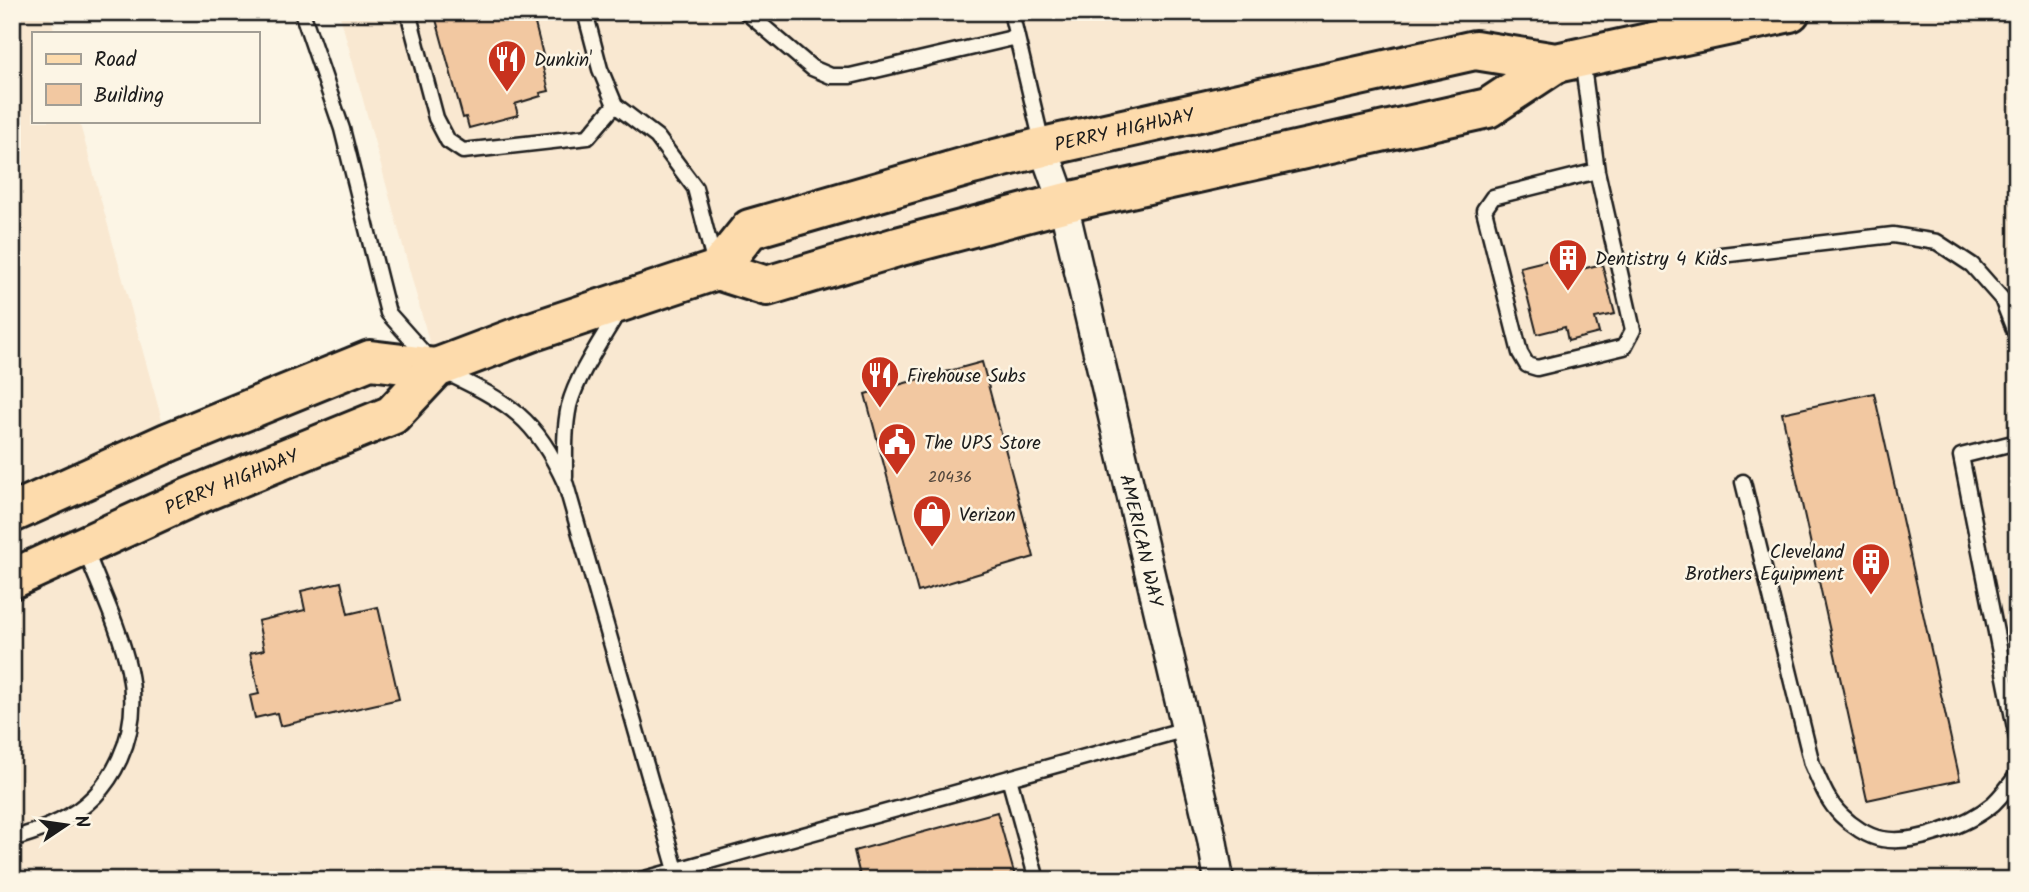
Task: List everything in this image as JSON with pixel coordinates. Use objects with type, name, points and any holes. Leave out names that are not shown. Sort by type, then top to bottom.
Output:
[{"type":"main road","name":"PERRY HIGHWAY","points":[[12,579],[191,497],[392,415],[436,368],[625,299],[717,270],[750,229],[972,165],[1475,50],[1569,60],[1790,12]]},
{"type":"main road","name":"PERRY HIGHWAY","points":[[717,270],[766,286],[897,247],[1063,203],[1488,108],[1569,60]]},
{"type":"main road","name":"PERRY HIGHWAY","points":[[18,505],[370,360],[436,368]]},
{"type":"street","name":"AMERICAN WAY","points":[[1043,148],[1063,203],[1212,838],[1219,880]]},
{"type":"lane","points":[[302,12],[342,129],[388,313],[436,368],[485,391],[524,418],[551,453],[566,485],[676,870]]},
{"type":"lane","points":[[408,12],[436,118],[448,141],[463,150],[588,137],[615,105]]},
{"type":"lane","points":[[585,12],[600,69],[615,105],[657,137],[695,188],[717,270]]},
{"type":"lane","points":[[746,12],[813,68],[831,76],[850,76],[1017,37]]},
{"type":"lane","points":[[1011,12],[1043,148]]},
{"type":"lane","points":[[1569,60],[1597,171],[1633,330],[1624,347],[1537,368],[1527,365],[1520,353],[1484,210],[1493,197],[1597,171]]},
{"type":"lane","points":[[1721,255],[1893,235],[1937,242],[1972,265],[2003,299],[2017,337]]},
{"type":"lane","points":[[566,485],[564,447],[570,405],[578,384],[625,299]]},
{"type":"lane","points":[[2017,442],[1961,456],[2017,738]]},
{"type":"lane","points":[[1744,482],[1812,764],[1825,794],[1840,814],[1857,828],[1881,839],[1902,840],[1929,835],[1975,816],[2006,790],[2017,775]]},
{"type":"lane","points":[[12,839],[59,822],[98,793],[123,754],[130,734],[132,701],[129,669],[83,545]]},
{"type":"lane","points":[[641,880],[1186,729]]},
{"type":"lane","points":[[1009,778],[1037,880]]},
{"type":"shaded area","points":[[12,12],[49,12],[55,32],[32,32],[32,122],[79,122],[168,442],[370,360],[436,367],[339,12],[2017,12],[2017,880],[12,880]]},
{"type":"building","points":[[434,12],[532,12],[549,91],[515,104],[518,115],[469,128],[466,117],[463,118]]},
{"type":"building","points":[[831,12],[849,12],[840,21]]},
{"type":"building","name":"Dentistry 4 Kids","points":[[1569,255],[1574,271],[1602,264],[1615,314],[1595,318],[1599,333],[1568,341],[1565,327],[1537,334],[1520,267]]},
{"type":"building","points":[[982,362],[1034,557],[918,592],[865,394]]},
{"type":"building","name":"Cleveland Brothers Equipment","points":[[1874,393],[1960,780],[1867,800],[1782,413]]},
{"type":"building","points":[[341,582],[348,614],[378,607],[399,699],[280,726],[277,713],[255,718],[250,696],[259,694],[250,653],[264,650],[258,621],[305,610],[301,591]]},
{"type":"building","points":[[997,812],[1016,880],[861,880],[854,851]]},
{"type":"place","name":"Dunkin'","points":[[507,93]]},
{"type":"place","name":"Dentistry 4 Kids","points":[[1568,292]]},
{"type":"place","name":"Firehouse Subs","points":[[880,409]]},
{"type":"place","name":"The UPS Store","points":[[897,476]]},
{"type":"place","name":"Verizon","points":[[932,548]]},
{"type":"place","name":"Cleveland Brothers Equipment","points":[[1871,596]]}]
